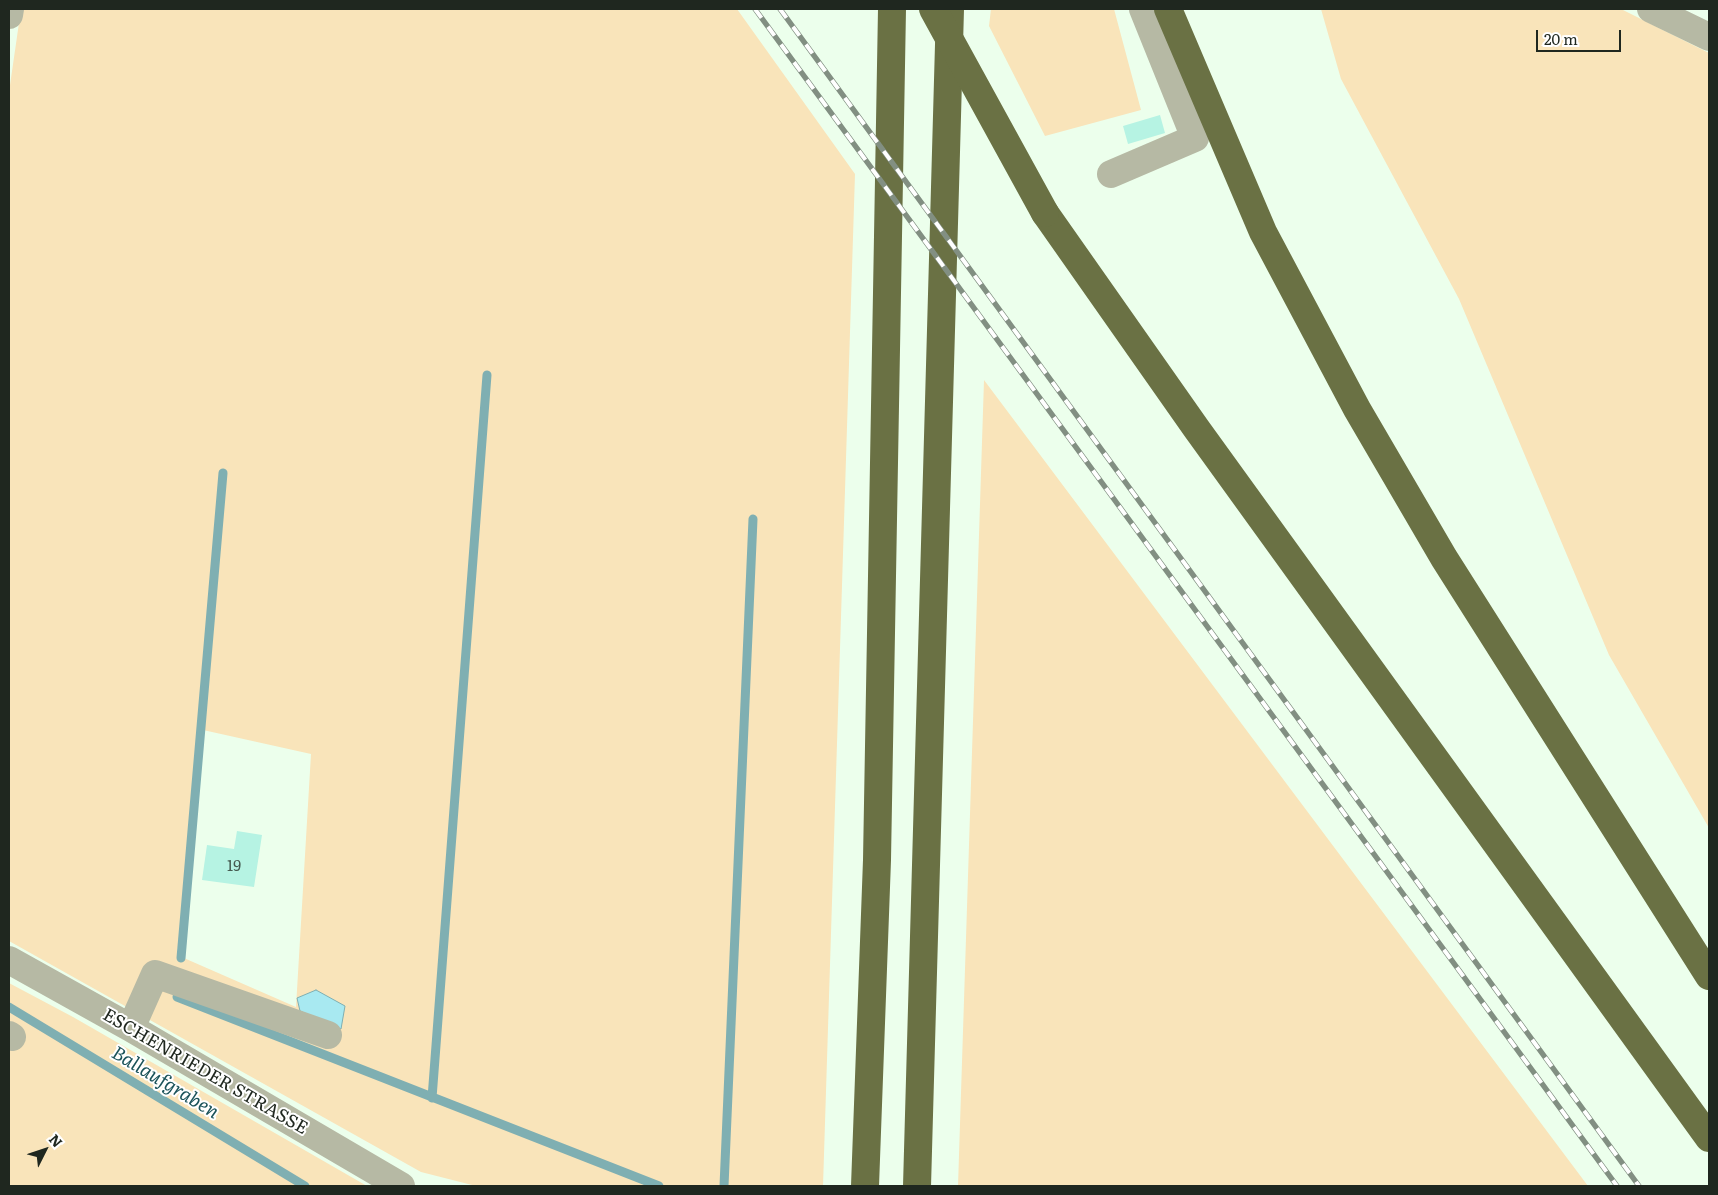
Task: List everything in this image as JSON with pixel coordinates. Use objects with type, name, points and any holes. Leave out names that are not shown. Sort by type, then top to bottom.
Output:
[{"type":"highway","points":[[865,1186],[877,850],[892,9]]},
{"type":"highway","points":[[933,9],[1045,213],[1196,428],[1709,1138]]},
{"type":"highway","points":[[917,1186],[950,9]]},
{"type":"highway","points":[[1168,9],[1263,232],[1357,409],[1444,558],[1709,976]]},
{"type":"street","points":[[9,15],[10,9]]},
{"type":"street","points":[[1111,174],[1195,138],[1143,9]]},
{"type":"street","points":[[1650,9],[1709,37]]},
{"type":"street","name":"ESCHENRIEDER STRASSE","points":[[9,960],[131,1028],[401,1186]]},
{"type":"street","points":[[131,1028],[155,974],[328,1036]]},
{"type":"shaded area","points":[[21,9],[737,9],[855,174],[823,1186],[476,1186],[421,1172],[9,941],[9,92]],"holes":[[[203,730],[311,754],[296,1007],[177,955]]]},
{"type":"shaded area","points":[[991,9],[1114,9],[1141,110],[1045,136],[989,26]]},
{"type":"shaded area","points":[[1321,9],[1621,9],[1709,53],[1709,828],[1609,655],[1459,299],[1341,79]]},
{"type":"shaded area","points":[[984,380],[1588,1186],[958,1186]]},
{"type":"shaded area","points":[[9,983],[73,1017],[367,1186],[9,1186]]},
{"type":"water","points":[[316,990],[345,1006],[341,1029],[300,1011],[297,998]]},
{"type":"building","points":[[1160,115],[1165,133],[1128,144],[1123,126]]},
{"type":"building","points":[[237,831],[262,835],[254,887],[202,880],[207,845],[234,849]]},
{"type":"waterway","points":[[432,1098],[487,375]]},
{"type":"waterway","points":[[181,958],[223,473]]},
{"type":"waterway","points":[[724,1186],[753,519]]},
{"type":"waterway","points":[[177,997],[659,1186]]},
{"type":"waterway","name":"Ballaufgraben","points":[[9,1007],[305,1186]]},
{"type":"railway","points":[[755,9],[1617,1186]]},
{"type":"railway","points":[[780,9],[1639,1186]]}]
